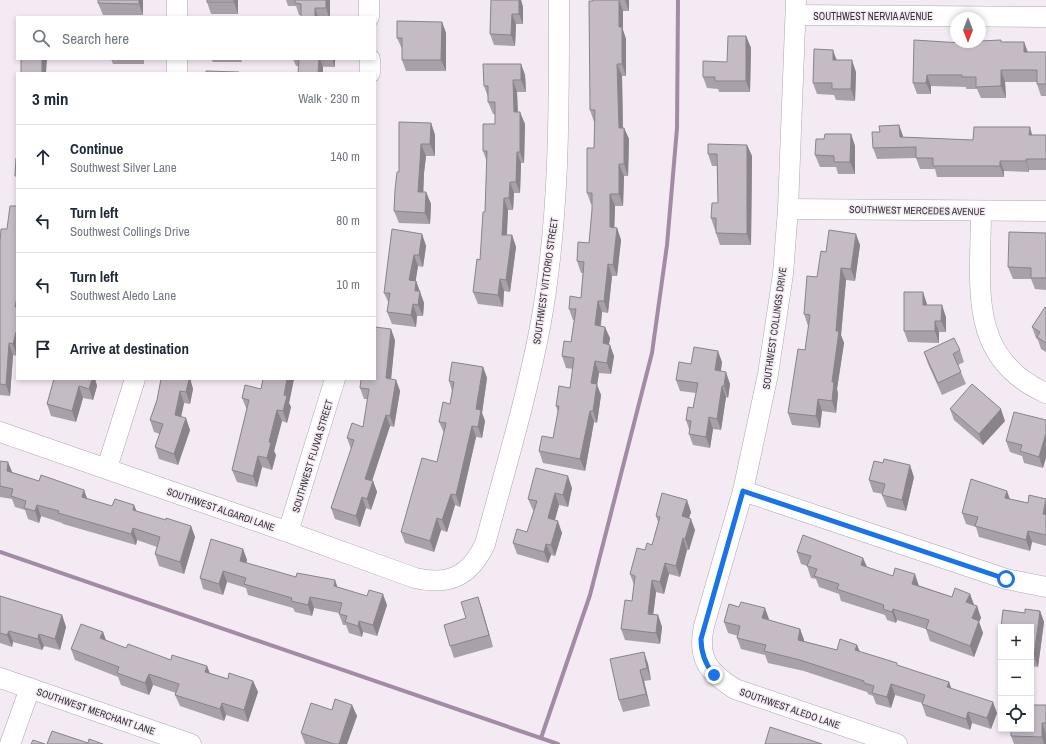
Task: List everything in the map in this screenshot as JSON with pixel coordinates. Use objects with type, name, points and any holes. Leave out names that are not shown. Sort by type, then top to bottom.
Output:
[{"type":"street","points":[[177,0],[177,16]]},
{"type":"street","points":[[369,0],[370,16]]},
{"type":"street","name":"SOUTHWEST VITTORIO STREET","points":[[442,581],[454,578],[472,566],[485,544],[524,404],[540,328],[554,222],[559,143],[559,0]]},
{"type":"street","name":"SOUTHWEST NERVIA AVENUE","points":[[796,8],[1046,17]]},
{"type":"street","name":"SOUTHWEST COLLINGS DRIVE","points":[[701,648],[704,626],[743,491],[768,374],[783,274],[788,209],[796,8]]},
{"type":"street","points":[[177,60],[177,72]]},
{"type":"street","points":[[370,60],[370,72]]},
{"type":"street","name":"SOUTHWEST MERCEDES AVENUE","points":[[788,209],[1046,211]]},
{"type":"street","points":[[981,211],[981,300],[987,333],[999,357],[1009,370],[1021,379],[1046,393]]},
{"type":"street","points":[[107,468],[135,380]]},
{"type":"street","name":"SOUTHWEST FLUVIA STREET","points":[[288,532],[334,380]]},
{"type":"street","name":"SOUTHWEST ALGARDI LANE","points":[[0,432],[107,468],[415,578],[432,582],[442,581]]},
{"type":"street","points":[[743,491],[1006,579],[1046,586]]},
{"type":"street","name":"SOUTHWEST ALEDO LANE","points":[[701,648],[708,667],[714,675],[735,689],[897,744]]},
{"type":"street","name":"SOUTHWEST MERCHANT LANE","points":[[0,678],[191,744]]},
{"type":"street","points":[[10,744],[30,688]]},
{"type":"building","points":[[98,0],[139,0],[139,4],[98,3]]},
{"type":"building","points":[[207,0],[234,0],[234,2],[207,2]]},
{"type":"building","points":[[295,0],[326,0],[326,8],[315,8],[315,16],[301,16],[301,4],[295,3]]},
{"type":"building","points":[[491,0],[519,0],[519,14],[512,14],[511,35],[490,34]]},
{"type":"building","points":[[619,0],[619,27],[622,27],[622,64],[617,64],[619,128],[624,128],[624,164],[619,164],[619,194],[610,194],[610,227],[617,228],[613,265],[608,264],[604,301],[598,301],[595,325],[605,327],[603,343],[610,345],[607,363],[595,361],[591,383],[597,384],[593,411],[590,411],[580,459],[539,451],[542,436],[553,438],[559,406],[556,406],[559,386],[570,388],[574,358],[562,356],[564,341],[571,342],[576,309],[569,309],[570,296],[581,298],[584,262],[577,261],[578,242],[589,243],[592,193],[587,193],[587,148],[594,148],[595,110],[590,110],[589,1]]},
{"type":"building","points":[[397,21],[442,22],[441,60],[402,60],[402,38],[397,38]]},
{"type":"building","points":[[728,36],[746,36],[746,81],[715,81],[715,77],[703,77],[703,61],[727,62]]},
{"type":"building","points":[[914,40],[950,42],[950,48],[986,48],[986,41],[1001,40],[1001,42],[1024,42],[1024,52],[1046,52],[1046,84],[1037,84],[1037,70],[1001,70],[1001,86],[976,87],[976,77],[962,77],[962,75],[927,75],[926,83],[913,83]]},
{"type":"building","points":[[814,49],[833,50],[833,60],[852,60],[851,89],[832,89],[832,83],[813,83]]},
{"type":"building","points":[[21,60],[42,60],[42,72],[21,72]]},
{"type":"building","points":[[299,60],[319,60],[318,72],[298,72]]},
{"type":"building","points":[[483,64],[521,64],[521,80],[513,80],[514,112],[520,112],[520,152],[517,152],[516,182],[510,182],[509,198],[504,198],[502,235],[512,235],[506,280],[500,279],[498,295],[473,292],[477,259],[480,260],[483,212],[485,212],[487,151],[483,151],[483,124],[495,124],[495,102],[488,102],[488,86],[484,86]]},
{"type":"building","points":[[206,71],[239,72],[206,72]]},
{"type":"building","points":[[399,122],[431,123],[430,144],[421,144],[418,192],[426,192],[425,213],[394,211],[397,172],[399,172]]},
{"type":"building","points":[[899,125],[900,137],[973,140],[974,127],[1030,127],[1029,135],[1046,135],[1046,159],[1000,161],[1000,166],[933,166],[933,158],[916,158],[916,147],[873,148],[872,132],[880,132],[879,126]]},
{"type":"building","points":[[825,134],[851,134],[850,162],[834,162],[834,156],[815,155],[816,139],[824,139]]},
{"type":"building","points":[[708,144],[747,145],[747,234],[716,233],[716,218],[711,218],[712,203],[718,203],[717,154],[708,154]]},
{"type":"building","points":[[10,206],[16,206],[16,332],[13,344],[9,343],[6,385],[0,384],[0,242],[1,229],[7,229]]},
{"type":"building","points":[[392,229],[422,234],[419,255],[414,255],[409,280],[416,281],[415,291],[420,291],[418,305],[413,304],[411,315],[387,312],[390,293],[384,293]]},
{"type":"building","points":[[829,230],[856,234],[851,269],[841,268],[836,331],[839,331],[832,382],[834,382],[832,401],[818,399],[816,416],[788,413],[798,349],[805,350],[810,315],[804,314],[807,276],[817,277],[821,251],[826,252]]},
{"type":"building","points":[[1009,232],[1046,233],[1046,278],[1031,278],[1031,268],[1008,267]]},
{"type":"building","points":[[904,292],[923,292],[923,305],[942,305],[941,321],[935,321],[935,331],[904,331]]},
{"type":"building","points":[[1045,307],[1046,343],[1037,337],[1040,332],[1032,327]]},
{"type":"building","points":[[376,327],[391,329],[386,378],[396,380],[390,416],[386,415],[365,479],[373,481],[367,499],[362,497],[356,516],[331,508],[354,440],[347,438],[352,423],[363,427],[369,389],[360,388],[361,380],[376,380]]},
{"type":"building","points":[[954,338],[960,350],[953,354],[961,372],[938,383],[924,352]]},
{"type":"building","points":[[694,347],[718,351],[715,370],[726,372],[724,386],[722,386],[717,419],[709,417],[706,437],[689,434],[691,421],[686,420],[688,407],[693,408],[698,383],[676,380],[679,362],[691,364]]},
{"type":"building","points":[[452,362],[483,367],[476,409],[481,410],[478,427],[472,426],[456,495],[451,494],[442,520],[437,518],[430,541],[401,532],[422,458],[437,462],[446,423],[439,422],[443,402],[450,404],[454,382],[449,381]]},
{"type":"building","points":[[54,380],[92,380],[89,389],[79,386],[72,411],[47,404]]},
{"type":"building","points":[[161,380],[189,380],[186,392],[180,391],[175,415],[186,418],[174,454],[155,447],[163,424],[150,420],[157,400]]},
{"type":"building","points":[[263,380],[287,380],[284,395],[287,396],[283,411],[277,410],[269,442],[271,443],[267,458],[258,456],[253,476],[232,470],[249,400],[242,398],[245,385],[261,389]]},
{"type":"building","points":[[972,384],[1001,409],[979,434],[950,409]]},
{"type":"building","points":[[1014,412],[1046,420],[1046,433],[1039,457],[1020,451],[1022,445],[1006,441]]},
{"type":"building","points":[[884,459],[910,465],[902,500],[882,495],[885,484],[869,480],[874,461],[883,463]]},
{"type":"building","points":[[0,461],[8,462],[7,471],[39,481],[41,475],[84,490],[82,497],[112,506],[115,499],[134,505],[133,510],[191,526],[180,562],[155,554],[160,537],[133,528],[131,534],[58,513],[59,511],[37,505],[35,511],[24,508],[26,501],[11,496],[13,489],[0,486]]},
{"type":"building","points":[[536,468],[568,476],[563,495],[555,493],[548,518],[558,521],[551,545],[546,544],[544,552],[513,543],[517,529],[527,532],[537,501],[528,499]]},
{"type":"building","points":[[971,479],[1007,491],[1005,498],[1028,503],[1029,495],[1046,499],[1043,514],[1046,515],[1046,535],[1028,531],[1026,540],[975,526],[978,517],[962,513]]},
{"type":"building","points":[[662,493],[687,500],[682,516],[691,519],[685,539],[683,538],[676,566],[665,563],[660,582],[652,580],[648,614],[658,615],[656,633],[621,629],[625,600],[632,601],[635,576],[630,574],[637,548],[645,550],[647,543],[652,545],[660,517],[656,516]]},
{"type":"building","points":[[803,535],[863,558],[861,565],[893,576],[895,568],[915,574],[912,584],[952,597],[955,588],[970,594],[966,602],[977,606],[972,618],[979,621],[970,646],[926,629],[929,620],[893,609],[892,612],[883,609],[884,605],[837,589],[839,584],[814,576],[817,569],[807,566],[811,556],[797,552]]},
{"type":"building","points":[[211,539],[243,549],[240,561],[296,577],[297,573],[335,580],[334,586],[367,596],[369,590],[383,594],[373,625],[359,621],[358,626],[345,622],[347,616],[339,614],[342,603],[310,597],[308,605],[291,601],[292,598],[244,584],[246,578],[223,571],[219,584],[200,578]]},
{"type":"building","points":[[0,596],[62,615],[55,639],[39,634],[38,639],[9,631],[7,635],[0,633]]},
{"type":"building","points":[[478,597],[489,635],[450,646],[444,625],[466,618],[461,602]]},
{"type":"building","points":[[741,602],[765,608],[762,618],[800,629],[798,640],[837,650],[840,639],[857,645],[855,650],[897,663],[897,665],[949,682],[947,687],[993,702],[987,718],[968,712],[966,719],[922,704],[925,695],[891,684],[887,697],[872,693],[874,686],[864,683],[864,681],[800,660],[764,651],[766,645],[737,638],[740,626],[724,622],[729,604],[739,607]]},
{"type":"building","points":[[1025,609],[1040,611],[1034,656],[1034,624],[1001,624],[1003,610],[1025,613]]},
{"type":"building","points":[[81,624],[103,632],[100,638],[126,648],[128,644],[171,660],[172,655],[207,666],[205,672],[228,679],[229,673],[253,681],[244,710],[222,703],[220,709],[175,695],[179,684],[149,674],[145,683],[117,673],[119,667],[71,649]]},
{"type":"building","points":[[644,652],[647,668],[640,670],[646,694],[619,700],[610,659]]},
{"type":"building","points":[[335,699],[352,705],[339,744],[334,744],[301,733],[311,703],[332,710]]},
{"type":"building","points":[[1034,705],[1046,705],[1046,723],[1042,723],[1042,737],[1011,736],[1011,732],[1034,732]]},
{"type":"building","points":[[770,727],[822,744],[765,744]]},
{"type":"building","points":[[52,731],[88,743],[89,739],[103,744],[47,744]]},
{"type":"building","points":[[33,740],[45,744],[31,744]]},
{"type":"waterway","points":[[541,738],[590,595],[652,353],[667,245],[677,128],[678,0]]},
{"type":"waterway","points":[[0,552],[558,744]]},
{"type":"route","points":[[714,675],[708,667],[704,657],[701,648],[701,639],[743,491],[1006,579]]}]
